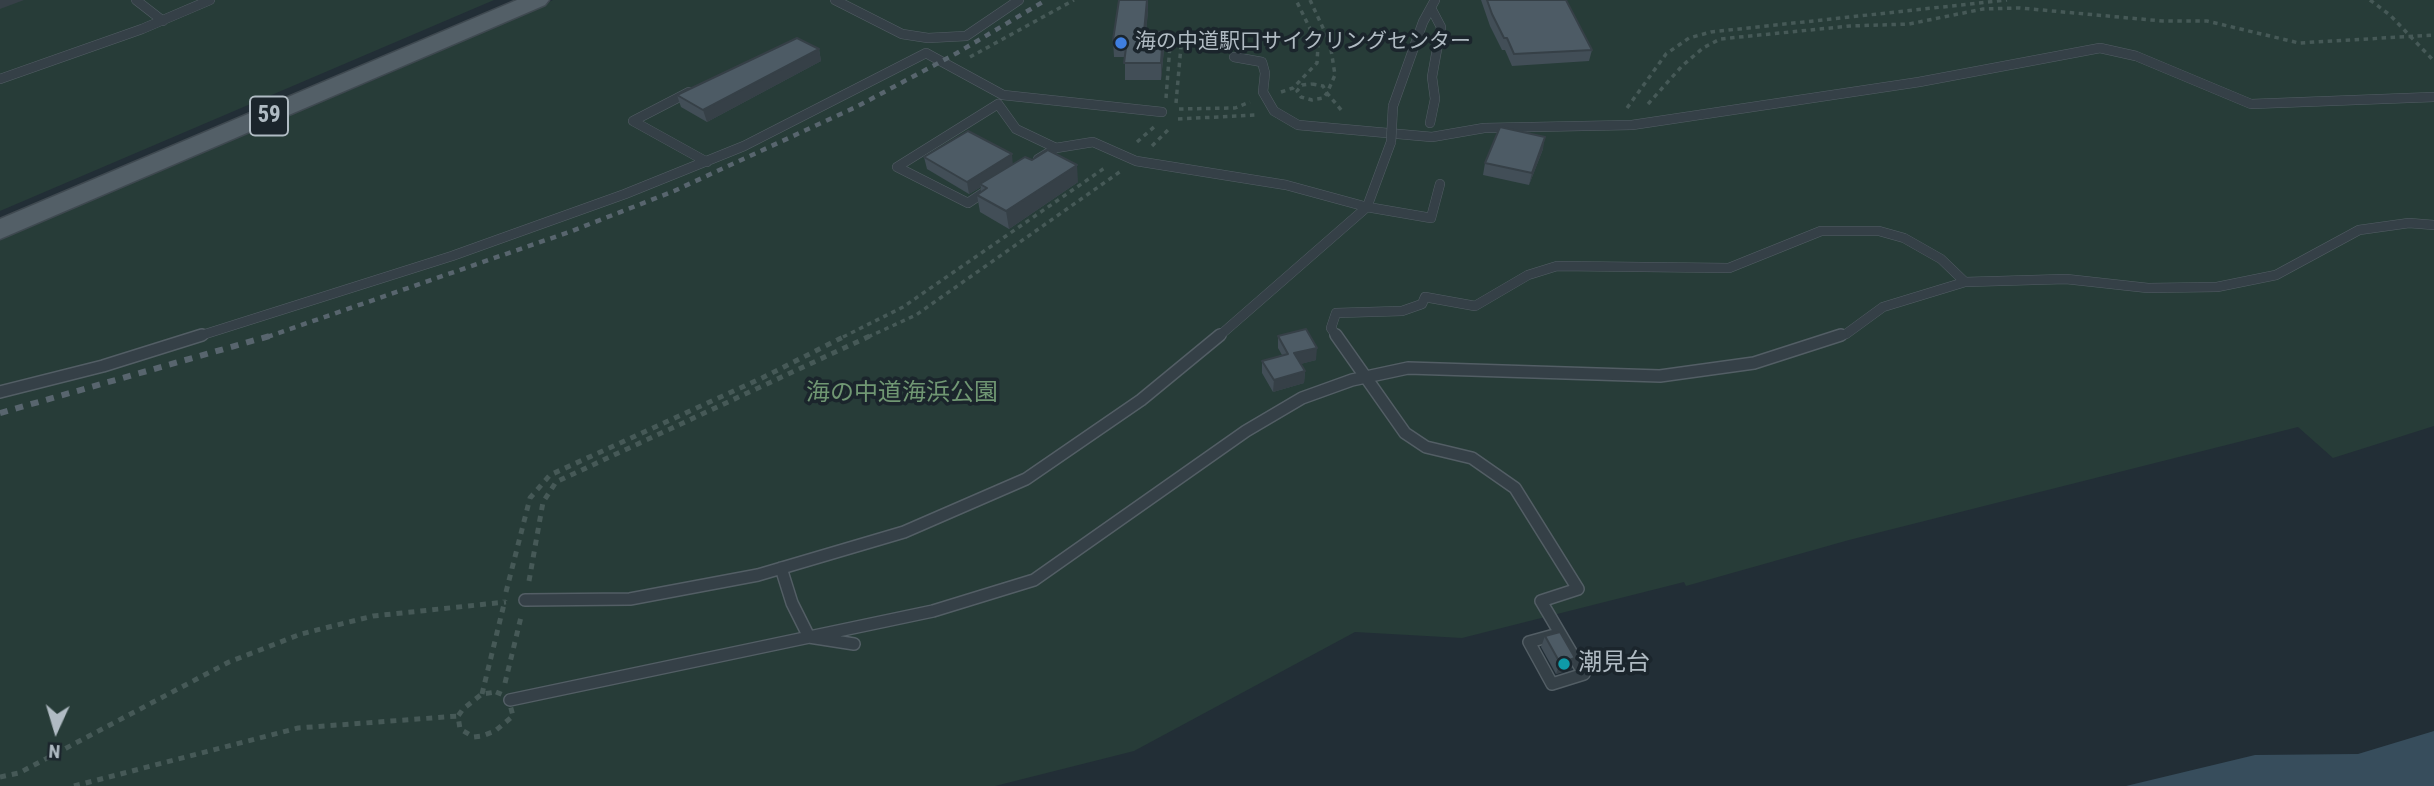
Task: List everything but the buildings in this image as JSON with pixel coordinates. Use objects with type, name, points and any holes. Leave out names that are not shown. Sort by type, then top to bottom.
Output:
[{"type":"main road","name":"59","points":[[0,217],[348,70],[502,0]]},
{"type":"main road","name":"59","points":[[0,230],[537,0]]},
{"type":"lane","points":[[136,0],[163,21]]},
{"type":"lane","points":[[0,79],[163,21],[210,0]]},
{"type":"lane","points":[[835,0],[902,34],[928,38],[966,36],[1019,0]]},
{"type":"lane","points":[[525,600],[630,599],[781,568],[904,532],[1026,480],[1141,400],[1269,295],[1367,207],[1391,142],[1393,106],[1433,4]]},
{"type":"lane","points":[[1430,123],[1435,99],[1432,77],[1441,27],[1433,4]]},
{"type":"lane","points":[[1234,57],[1262,62],[1265,73],[1263,92],[1274,111],[1298,125],[1351,132],[1432,137],[1484,128],[1632,125],[1919,82],[2100,48],[2136,56],[2251,104],[2434,97]]},
{"type":"lane","points":[[0,392],[103,366],[426,264],[707,162],[803,118],[926,53],[1001,99],[1164,111]]},
{"type":"lane","points":[[703,85],[633,121],[707,162]]},
{"type":"lane","points":[[1001,99],[1016,129],[1056,148]]},
{"type":"lane","points":[[1001,99],[897,167],[968,203],[1001,182]]},
{"type":"lane","points":[[1034,162],[1056,148],[1093,142],[1136,161],[1286,185],[1367,207],[1431,218],[1440,184]]},
{"type":"lane","points":[[506,697],[933,611],[1034,580],[1246,431],[1302,398],[1367,376],[1408,368],[1660,376],[1754,363],[1846,334],[1882,307],[1965,282],[2066,279],[2148,288],[2217,287],[2276,275],[2359,230],[2409,223],[2434,225]]},
{"type":"lane","points":[[1560,634],[1529,642],[1552,684],[1584,674],[1541,601],[1578,589],[1515,488],[1472,458],[1426,447],[1405,433],[1331,328],[1336,313],[1402,311],[1422,304],[1424,297],[1475,306],[1528,275],[1557,266],[1729,268],[1821,231],[1853,229],[1880,231],[1904,238],[1941,259],[1965,282]]},
{"type":"lane","points":[[781,568],[792,603],[809,637]]},
{"type":"lane","points":[[809,637],[854,644]]},
{"type":"path","points":[[968,58],[1074,0]]},
{"type":"path","points":[[1269,96],[1293,88],[1317,63],[1318,45],[1296,0]]},
{"type":"path","points":[[1310,0],[1330,43],[1335,75],[1327,93],[1323,98],[1312,100],[1301,97],[1297,91],[1302,85],[1312,83],[1323,86],[1327,93],[1345,116]]},
{"type":"path","points":[[1626,109],[1666,54],[1689,38],[1711,32],[2007,0]]},
{"type":"path","points":[[2370,0],[2390,15],[2408,37],[2434,61]]},
{"type":"path","points":[[1644,109],[1682,66],[1703,48],[1720,39],[1850,26],[1909,24],[1983,9],[2020,8],[2162,21],[2207,21],[2299,43],[2434,35]]},
{"type":"path","points":[[1164,111],[1170,45],[1181,46],[1177,109],[1235,107],[1258,100]]},
{"type":"path","points":[[1177,117],[1268,114]]},
{"type":"path","points":[[458,716],[460,729],[474,737],[495,731],[513,716],[506,697],[544,502],[556,482],[916,315],[1136,161],[1169,129],[1174,120],[1192,117]]},
{"type":"path","points":[[74,786],[298,728],[458,716],[482,694],[515,548],[530,498],[550,475],[762,378],[903,307],[1078,189],[1150,133],[1156,124]]},
{"type":"path","points":[[0,777],[19,773],[229,662],[301,634],[373,616],[525,600]]},
{"type":"path","points":[[482,694],[506,697]]},
{"type":"green space","points":[[0,0],[494,0],[0,211]]},
{"type":"green space","name":"海の中道海浜公園","points":[[553,0],[2434,0],[2434,426],[2333,458],[2298,427],[1849,540],[1686,586],[1684,582],[1462,638],[1355,632],[1134,751],[995,786],[0,786],[0,236],[381,77]]},
{"type":"water","points":[[2434,731],[2434,786],[2126,786],[2255,755],[2358,754]]},
{"type":"railway","points":[[272,335],[572,231],[674,191],[858,106],[957,53],[1046,0]]},
{"type":"railway","points":[[0,413],[272,335]]},
{"type":"railway","points":[[267,337],[272,335]]},
{"type":"place","name":"海の中道駅口サイクリングセンター","points":[[1121,43]]},
{"type":"place","name":"潮見台","points":[[1564,664]]}]
